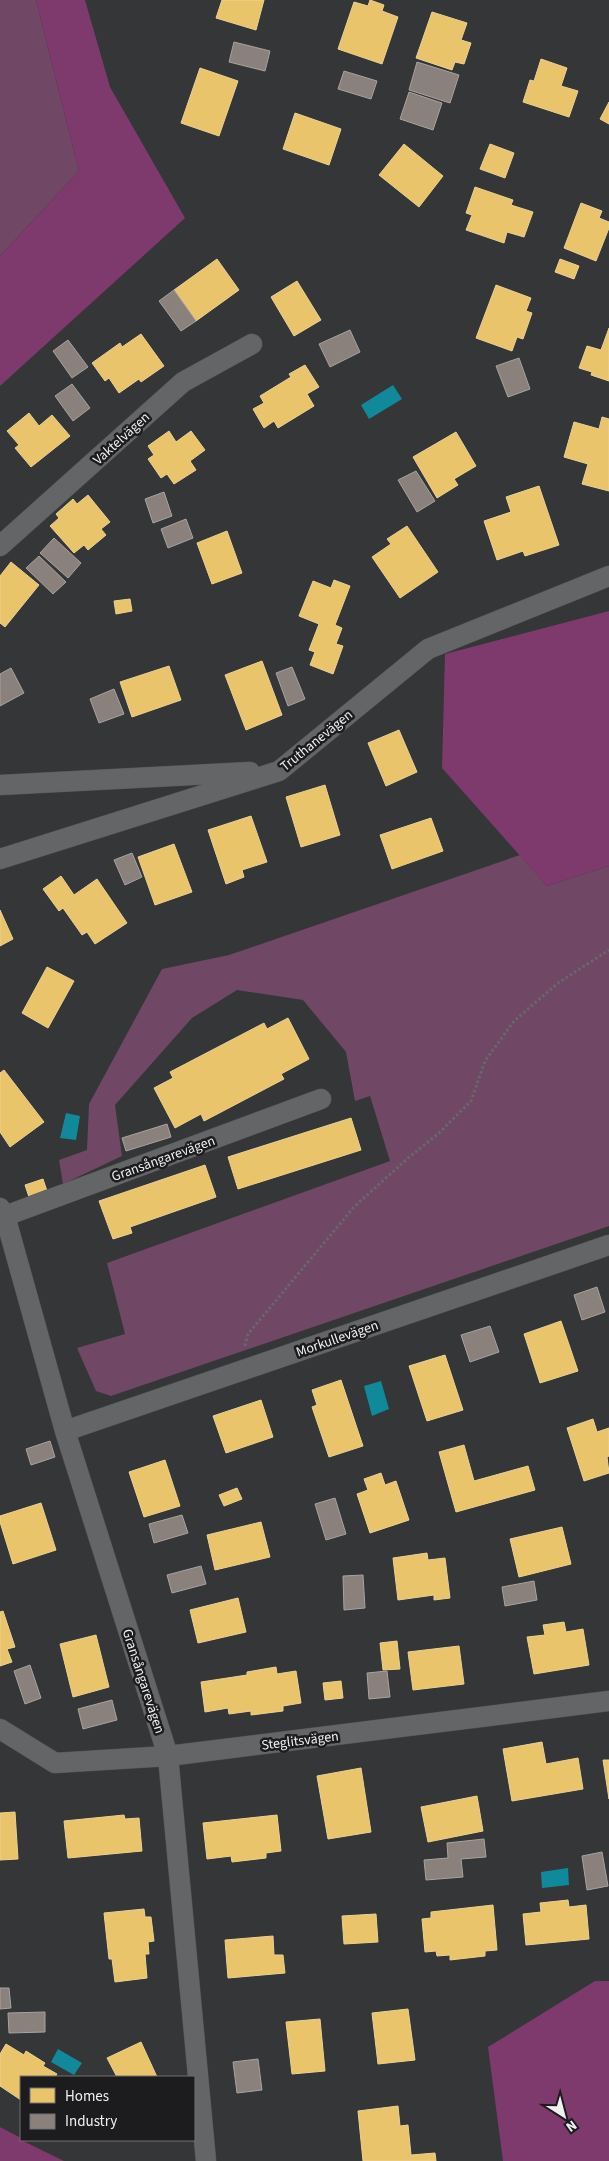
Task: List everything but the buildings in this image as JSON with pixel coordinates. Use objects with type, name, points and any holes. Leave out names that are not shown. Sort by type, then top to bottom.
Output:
[{"type":"street","name":"Vaktelvägen","points":[[0,546],[183,382],[252,344]]},
{"type":"street","name":"Truthanevägen","points":[[0,859],[279,771],[428,649],[609,576]]},
{"type":"street","points":[[0,786],[279,771]]},
{"type":"street","name":"Gransångarevägen","points":[[206,2161],[168,1756],[65,1432],[2,1212],[320,1100]]},
{"type":"street","name":"Morkullevägen","points":[[65,1432],[609,1245]]},
{"type":"street","name":"Steglitsvägen","points":[[0,1729],[55,1763],[168,1756],[609,1701]]},
{"type":"path","points":[[237,1373],[248,1334],[354,1207],[408,1158],[438,1134],[471,1102],[485,1061],[514,1021],[558,983],[609,950]]},
{"type":"shaded area","points":[[0,0],[36,0],[79,171],[0,256]]},
{"type":"shaded area","points":[[36,0],[85,0],[110,87],[185,218],[0,386],[0,256],[79,171]]},
{"type":"shaded area","points":[[609,611],[609,866],[547,886],[442,768],[445,654]]},
{"type":"shaded area","points":[[520,855],[547,886],[609,866],[609,1226],[111,1396],[96,1391],[77,1348],[125,1334],[107,1263],[390,1161],[370,1096],[355,1101],[346,1052],[303,1000],[237,990],[192,1018],[115,1105],[122,1156],[63,1184],[59,1160],[87,1150],[89,1104],[162,969],[229,955]]},
{"type":"shaded area","points":[[595,1981],[609,1981],[609,2161],[503,2161],[488,2047]]},
{"type":"shaded area","points":[[0,2127],[20,2137],[20,2141],[64,2161],[0,2161]]},
{"type":"water","points":[[393,385],[402,399],[369,419],[361,405]]},
{"type":"water","points":[[66,1113],[80,1116],[76,1140],[60,1138]]},
{"type":"water","points":[[381,1381],[389,1409],[372,1416],[364,1386]]},
{"type":"water","points":[[568,1868],[569,1885],[542,1888],[541,1872]]},
{"type":"water","points":[[58,2049],[82,2063],[74,2075],[51,2062]]}]
